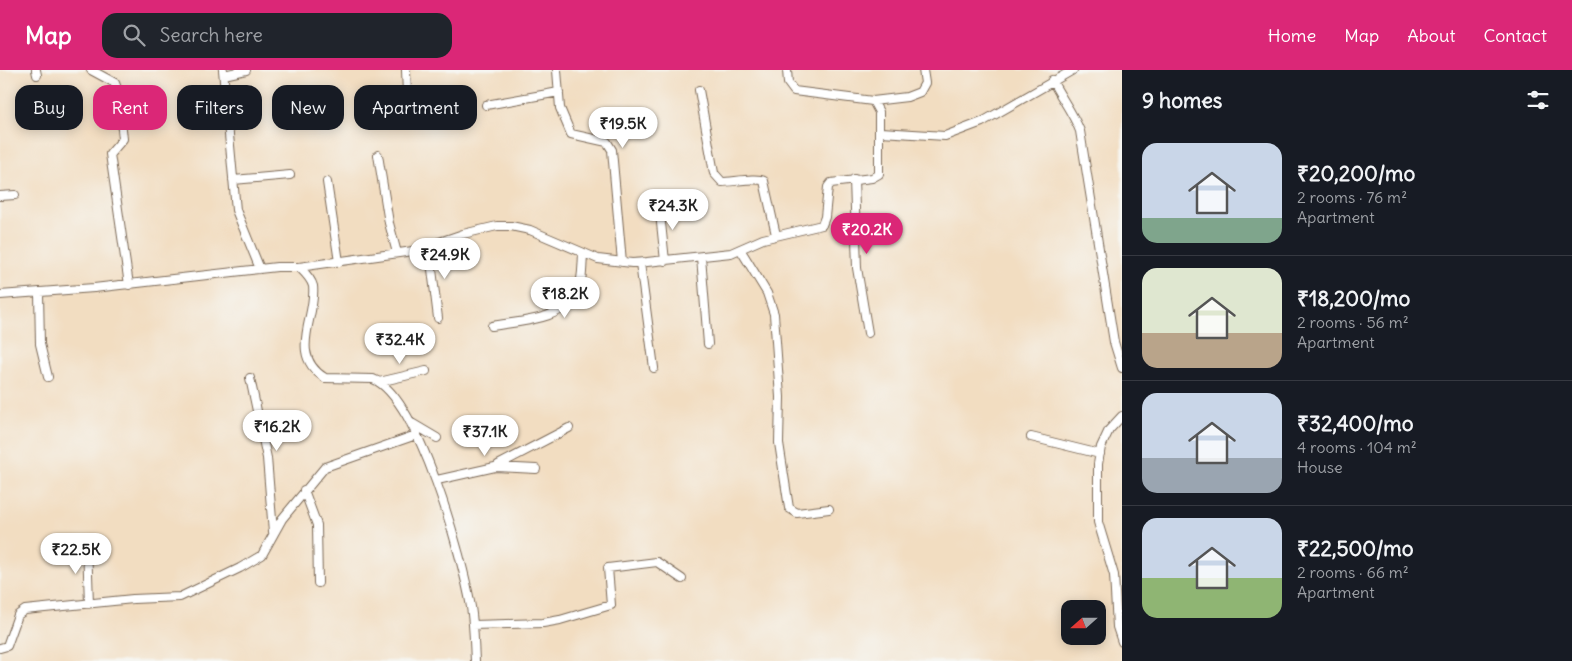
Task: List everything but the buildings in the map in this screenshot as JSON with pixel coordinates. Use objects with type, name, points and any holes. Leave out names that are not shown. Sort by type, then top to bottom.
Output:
[{"type":"street","points":[[90,70],[115,83],[118,91],[123,139],[110,154],[129,285]]},
{"type":"street","points":[[246,70],[223,73],[236,210],[260,269]]},
{"type":"street","points":[[406,70],[407,85]]},
{"type":"street","points":[[557,70],[560,108],[572,134],[607,142],[612,150],[622,262]]},
{"type":"street","points":[[786,70],[788,83],[794,90],[873,101],[907,97],[920,92],[925,83],[923,70]]},
{"type":"street","points":[[881,132],[945,136],[982,122],[1052,80],[1073,70]]},
{"type":"street","points":[[1052,80],[1062,102],[1075,118],[1080,131],[1114,342],[1122,368]]},
{"type":"street","points":[[699,90],[714,174],[722,182],[758,179],[764,181],[776,236]]},
{"type":"street","points":[[486,105],[559,92]]},
{"type":"street","points":[[0,295],[129,285],[260,269],[339,262],[397,253],[488,228],[511,226],[530,230],[583,254],[622,262],[640,263],[730,253],[776,236],[822,225],[825,218],[828,187],[837,181],[872,178],[879,174],[881,132],[879,112],[873,101]]},
{"type":"street","points":[[378,155],[389,223],[397,253]]},
{"type":"street","points":[[233,180],[290,175]]},
{"type":"street","points":[[854,179],[857,268],[868,333]]},
{"type":"street","points":[[327,182],[339,262]]},
{"type":"street","points":[[0,196],[15,195]]},
{"type":"street","points":[[659,204],[665,260]]},
{"type":"street","points":[[429,245],[438,318]]},
{"type":"street","points":[[740,249],[767,293],[774,314],[780,397],[778,443],[789,508],[797,513],[829,509]]},
{"type":"street","points":[[492,326],[550,314],[572,300],[579,287],[583,254]]},
{"type":"street","points":[[701,257],[708,344]]},
{"type":"street","points":[[640,263],[654,368]]},
{"type":"street","points":[[299,267],[313,286],[305,334],[308,357],[312,367],[325,378],[373,379],[388,390],[409,421],[437,480],[471,607],[475,661]]},
{"type":"street","points":[[39,293],[40,344],[48,377]]},
{"type":"street","points":[[379,382],[426,371]]},
{"type":"street","points":[[250,378],[267,458],[273,532]]},
{"type":"street","points":[[1122,416],[1109,430],[1100,454],[1098,522],[1100,535],[1114,575],[1117,627],[1122,642]]},
{"type":"street","points":[[409,421],[437,438]]},
{"type":"street","points":[[437,480],[495,467],[569,428]]},
{"type":"street","points":[[0,648],[7,646],[18,615],[25,610],[139,598],[180,597],[255,559],[264,552],[273,532],[304,490],[325,467],[416,435]]},
{"type":"street","points":[[1030,437],[1100,454]]},
{"type":"street","points":[[495,467],[536,469]]},
{"type":"street","points":[[304,490],[317,525],[318,583]]},
{"type":"street","points":[[87,544],[89,604]]},
{"type":"street","points":[[473,625],[543,623],[560,620],[611,604],[608,568],[657,562],[682,579]]}]
